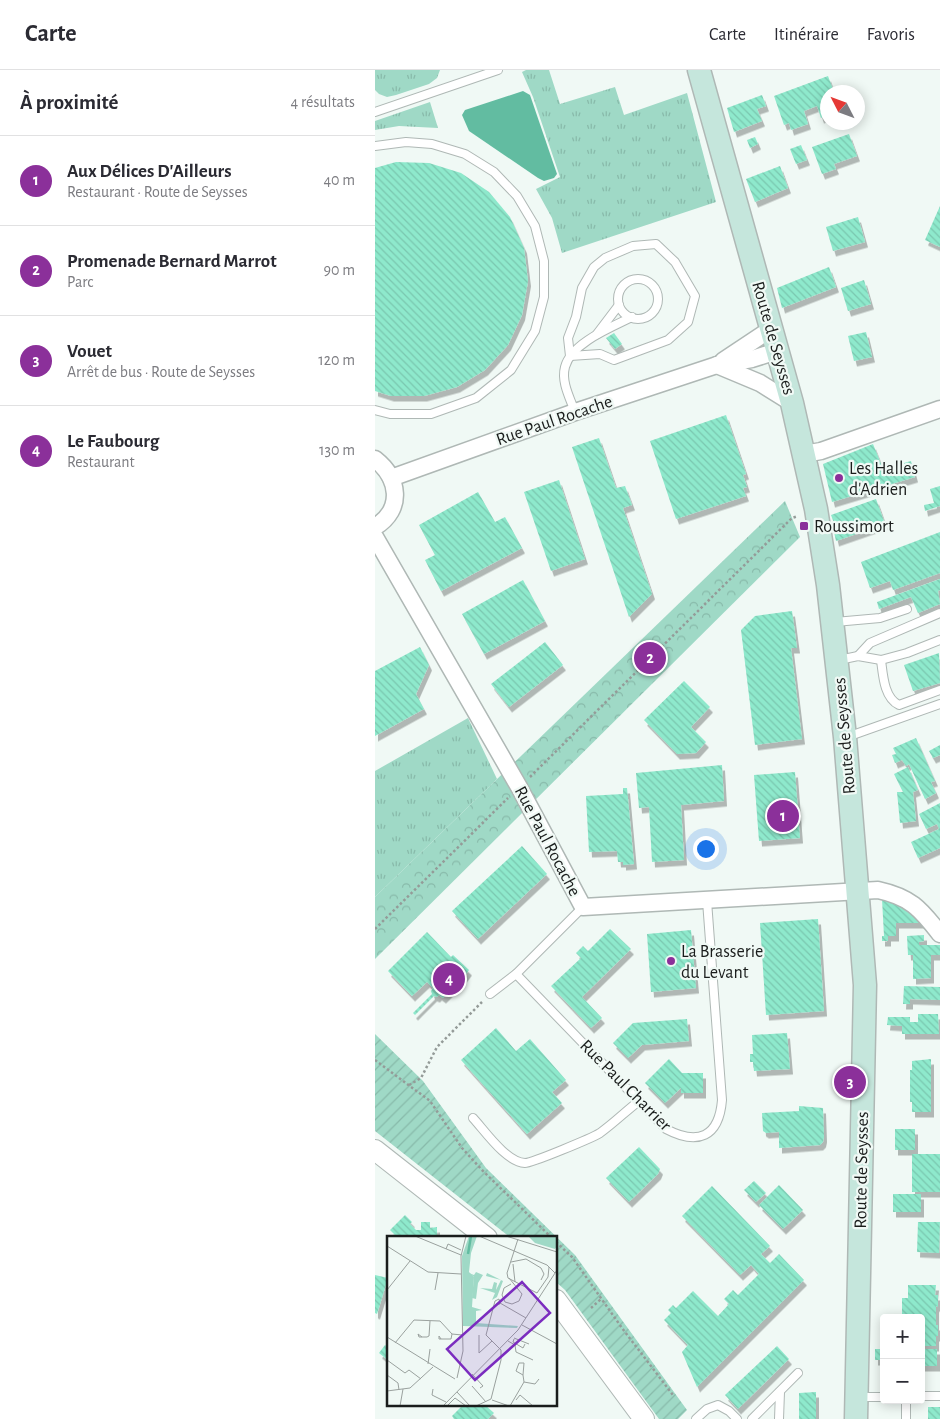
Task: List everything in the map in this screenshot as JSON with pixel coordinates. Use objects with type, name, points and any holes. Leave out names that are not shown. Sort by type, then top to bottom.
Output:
[{"type":"main road","name":"Route de Seysses","points":[[699,70],[804,454],[823,545],[833,623],[848,658],[845,737],[865,985],[856,1408]]},
{"type":"street","name":"Rue Paul Rocache","points":[[717,365],[771,329]]},
{"type":"street","name":"Rue Paul Rocache","points":[[391,478],[575,412],[717,365],[752,359],[777,351]]},
{"type":"street","points":[[717,365],[759,382],[791,403]]},
{"type":"street","points":[[804,454],[821,451],[940,409]]},
{"type":"street","points":[[375,459],[385,467],[391,478],[394,485],[395,498],[391,512],[375,527]]},
{"type":"street","name":"Rue Paul Rocache","points":[[375,537],[519,787],[583,907],[877,890],[903,897],[915,905],[939,931]]},
{"type":"street","points":[[375,1150],[484,1236]]},
{"type":"street","points":[[557,1301],[644,1419]]},
{"type":"lane","points":[[375,112],[498,70]]},
{"type":"lane","points":[[375,146],[406,142],[432,144],[465,154],[494,172],[517,196],[535,226],[544,261],[544,297],[535,331],[511,370],[476,398],[431,414],[390,414],[375,410]]},
{"type":"lane","points":[[656,244],[675,262],[695,296],[688,322],[668,340],[614,360],[600,354],[570,356],[568,338],[576,316],[582,288],[594,267],[605,258],[633,246],[656,244]]},
{"type":"lane","points":[[642,279],[653,286],[657,299],[652,312],[640,318],[632,317],[622,311],[619,304],[619,291],[628,281],[642,279]]},
{"type":"lane","points":[[596,335],[619,304]]},
{"type":"lane","points":[[575,412],[564,380],[565,368],[570,356],[596,335],[632,317]]},
{"type":"lane","points":[[833,623],[880,618],[907,609]]},
{"type":"lane","points":[[848,658],[870,643],[940,614]]},
{"type":"lane","points":[[848,658],[881,660],[907,653],[940,640]]},
{"type":"lane","points":[[881,660],[886,689],[893,703],[899,706],[940,690]]},
{"type":"lane","points":[[845,737],[940,704]]},
{"type":"lane","name":"Rue Paul Charrier","points":[[516,974],[666,1129],[680,1137],[693,1139],[706,1134],[715,1124],[721,1113],[722,1100],[707,900]]},
{"type":"lane","points":[[490,994],[516,974],[583,907]]},
{"type":"lane","points":[[473,1118],[501,1150],[512,1158],[525,1163],[540,1159],[599,1134],[639,1101]]},
{"type":"lane","points":[[751,1419],[798,1373]]},
{"type":"lane","points":[[779,1419],[780,1392]]},
{"type":"lane","points":[[925,1396],[940,1396]]},
{"type":"lane","points":[[856,1408],[880,1399]]},
{"type":"lane","points":[[906,1404],[906,1419]]},
{"type":"lane","points":[[696,1419],[707,1409],[718,1405],[729,1411],[737,1419]]},
{"type":"path","points":[[375,929],[792,518],[815,509]]},
{"type":"path","points":[[409,1085],[421,1078],[437,1047],[490,994]]},
{"type":"path","points":[[375,1060],[430,1101],[462,1148],[550,1236]]},
{"type":"path","points":[[557,1243],[572,1257],[673,1396]]},
{"type":"path","points":[[591,1308],[601,1299]]},
{"type":"green space","points":[[375,70],[440,70],[437,78],[429,84],[387,97],[375,90]]},
{"type":"green space","points":[[526,70],[549,70],[560,104],[615,87],[624,115],[687,93],[716,202],[562,253],[552,218],[536,189],[560,177],[533,97],[522,72]]},
{"type":"green space","points":[[430,102],[438,128],[399,126],[375,130],[375,121]]},
{"type":"green space","points":[[785,501],[800,537],[375,959],[375,897]]},
{"type":"green space","points":[[468,718],[497,779],[375,897],[375,771]]},
{"type":"green space","points":[[375,1034],[423,1081],[486,1168],[556,1236],[508,1236],[375,1131]]},
{"type":"green space","points":[[557,1237],[575,1255],[687,1410],[678,1419],[659,1419],[565,1290],[557,1283]]},
{"type":"shaded area","points":[[523,91],[530,95],[557,174],[554,178],[544,181],[469,131],[462,115],[465,110]]},
{"type":"building","points":[[828,76],[831,85],[820,85],[820,115],[817,106],[804,111],[808,124],[791,130],[789,123],[784,125],[774,96]]},
{"type":"building","points":[[762,95],[766,106],[757,109],[762,121],[734,132],[727,108]]},
{"type":"building","points":[[849,134],[857,156],[834,164],[836,169],[822,174],[812,147]]},
{"type":"building","points":[[755,137],[758,144],[750,148],[747,140]]},
{"type":"building","points":[[801,145],[807,160],[796,164],[790,149]]},
{"type":"building","points":[[396,162],[429,163],[461,173],[489,192],[510,217],[524,248],[528,281],[522,315],[508,345],[485,370],[457,387],[424,396],[391,396],[375,391],[375,168]]},
{"type":"building","points":[[780,166],[788,188],[755,202],[746,179]]},
{"type":"building","points":[[940,206],[940,247],[925,240]]},
{"type":"building","points":[[858,217],[865,242],[833,251],[826,227]]},
{"type":"building","points":[[829,267],[836,287],[782,308],[777,288]]},
{"type":"building","points":[[864,280],[871,304],[848,311],[841,288]]},
{"type":"building","points":[[866,332],[872,357],[854,361],[848,336]]},
{"type":"building","points":[[614,333],[622,344],[615,349],[606,338]]},
{"type":"building","points":[[726,415],[746,474],[743,475],[747,487],[743,488],[746,496],[676,519],[650,441]]},
{"type":"building","points":[[599,438],[616,488],[625,486],[632,505],[623,508],[652,594],[629,617],[572,447]]},
{"type":"building","points":[[873,444],[883,469],[911,461],[915,477],[832,502],[823,464]]},
{"type":"building","points":[[559,480],[585,559],[551,571],[524,492]]},
{"type":"building","points":[[940,486],[940,506],[925,511],[924,505],[934,503],[930,489]]},
{"type":"building","points":[[478,492],[495,522],[505,517],[522,548],[441,591],[425,560],[435,555],[419,525]]},
{"type":"building","points":[[876,499],[885,524],[836,541],[831,515]]},
{"type":"building","points":[[940,532],[940,573],[893,590],[890,581],[870,588],[861,562]]},
{"type":"building","points":[[940,579],[940,590],[938,591],[940,604],[918,613],[911,597],[879,609],[877,602]]},
{"type":"building","points":[[523,580],[545,621],[484,654],[462,614]]},
{"type":"building","points":[[792,611],[797,648],[791,648],[802,739],[755,745],[741,630],[755,616]]},
{"type":"building","points":[[545,642],[563,665],[509,707],[491,684]]},
{"type":"building","points":[[420,647],[429,665],[416,694],[424,709],[375,736],[375,671]]},
{"type":"building","points":[[939,653],[940,683],[913,691],[904,665]]},
{"type":"building","points":[[684,681],[710,707],[691,727],[706,742],[696,753],[677,754],[644,720]]},
{"type":"building","points":[[916,738],[935,781],[931,782],[936,793],[925,799],[909,764],[906,766],[902,760],[895,763],[892,755],[896,754],[893,748]]},
{"type":"building","points":[[940,745],[940,755],[933,758],[929,751]]},
{"type":"building","points":[[722,765],[724,801],[681,805],[684,860],[652,862],[649,807],[639,808],[636,773]]},
{"type":"building","points":[[908,767],[918,790],[913,792],[916,821],[900,823],[897,792],[903,792],[894,774]]},
{"type":"building","points":[[795,772],[800,838],[759,841],[754,775]]},
{"type":"building","points":[[623,788],[627,788],[634,864],[623,865],[623,862],[618,862],[617,851],[589,852],[586,796],[623,794]]},
{"type":"building","points":[[940,803],[940,848],[918,858],[911,842],[939,829],[937,824],[926,829],[919,814]]},
{"type":"building","points":[[522,846],[547,874],[478,939],[452,911]]},
{"type":"building","points":[[882,899],[902,902],[902,908],[909,909],[924,923],[896,923],[896,936],[888,936],[888,941],[882,941],[882,936],[884,936]]},
{"type":"building","points":[[818,919],[824,1011],[766,1015],[760,923]]},
{"type":"building","points":[[610,929],[631,949],[582,997],[602,1018],[591,1028],[551,986],[581,958],[576,953],[583,946],[588,951]]},
{"type":"building","name":"La Brasserie du Levant","points":[[691,930],[696,988],[651,992],[647,934]]},
{"type":"building","points":[[427,932],[451,957],[453,955],[469,970],[455,989],[454,987],[443,998],[439,995],[437,997],[434,996],[415,1015],[413,1013],[432,994],[433,988],[427,982],[412,996],[388,971]]},
{"type":"building","points":[[924,935],[924,941],[919,942],[919,945],[940,945],[940,955],[931,955],[931,978],[913,979],[913,955],[908,955],[907,936]]},
{"type":"building","points":[[904,986],[940,987],[940,1000],[910,999],[910,1004],[903,1004]]},
{"type":"building","points":[[918,1014],[938,1014],[939,1034],[902,1034],[902,1026],[887,1025],[888,1017],[910,1017],[910,1022],[918,1022]]},
{"type":"building","points":[[687,1019],[689,1041],[642,1045],[628,1058],[613,1043],[633,1023]]},
{"type":"building","points":[[496,1028],[516,1051],[530,1039],[566,1080],[552,1092],[562,1103],[527,1134],[461,1060]]},
{"type":"building","points":[[787,1033],[790,1069],[754,1071],[753,1062],[750,1062],[750,1054],[753,1054],[752,1035]]},
{"type":"building","points":[[669,1059],[682,1073],[703,1073],[703,1093],[681,1093],[681,1088],[665,1103],[645,1083]]},
{"type":"building","points":[[931,1059],[931,1112],[912,1112],[912,1102],[910,1102],[910,1070],[912,1070],[912,1061]]},
{"type":"building","points":[[799,1106],[823,1108],[823,1142],[820,1145],[779,1148],[779,1132],[766,1133],[763,1131],[762,1113],[799,1111]]},
{"type":"building","points":[[895,1129],[915,1129],[915,1150],[895,1150]]},
{"type":"building","points":[[639,1147],[660,1169],[658,1174],[629,1202],[606,1178]]},
{"type":"building","points":[[912,1154],[940,1154],[940,1192],[912,1192]]},
{"type":"building","points":[[754,1181],[766,1193],[756,1202],[744,1190]]},
{"type":"building","points":[[779,1185],[803,1210],[783,1229],[759,1205]]},
{"type":"building","points":[[712,1186],[770,1246],[761,1254],[770,1263],[779,1254],[804,1280],[697,1387],[682,1352],[688,1345],[664,1320],[671,1313],[668,1310],[673,1305],[676,1308],[693,1291],[718,1316],[729,1304],[724,1299],[733,1290],[738,1295],[759,1274],[751,1265],[740,1275],[682,1216]]},
{"type":"building","points":[[893,1194],[921,1194],[921,1212],[893,1212]]},
{"type":"building","points":[[405,1215],[412,1222],[410,1224],[416,1230],[421,1230],[421,1222],[430,1222],[430,1228],[437,1227],[437,1236],[396,1236],[390,1230]]},
{"type":"building","points":[[918,1222],[940,1222],[939,1253],[917,1252]]},
{"type":"building","points":[[375,1275],[387,1278],[387,1281],[377,1314],[375,1313]]},
{"type":"building","points":[[908,1285],[936,1285],[935,1295],[938,1295],[936,1325],[938,1325],[938,1336],[936,1336],[936,1346],[925,1346],[925,1314],[902,1314],[902,1298],[908,1298]]},
{"type":"building","points":[[385,1345],[387,1346],[387,1359],[379,1353]]},
{"type":"building","points":[[777,1346],[789,1359],[738,1409],[725,1395]]},
{"type":"building","points":[[875,1349],[880,1349],[880,1360],[875,1360]]},
{"type":"building","points":[[925,1349],[937,1349],[937,1366],[925,1366]]},
{"type":"building","points":[[816,1392],[816,1419],[799,1419],[799,1393]]},
{"type":"building","points":[[462,1406],[486,1406],[494,1413],[488,1419],[454,1419],[452,1416]]},
{"type":"building","points":[[928,1407],[940,1407],[940,1419],[928,1419]]},
{"type":"place","name":"Les Halles d'Adrien","points":[[839,478]]},
{"type":"place","name":"Roussimort","points":[[804,526]]},
{"type":"place","name":"Promenade Bernard Marrot","points":[[650,658]]},
{"type":"place","name":"Aux Délices D'Ailleurs","points":[[783,816]]},
{"type":"place","name":"La Brasserie du Levant","points":[[671,961]]},
{"type":"place","name":"Le Faubourg","points":[[449,979]]},
{"type":"place","name":"Vouet","points":[[850,1082]]}]
